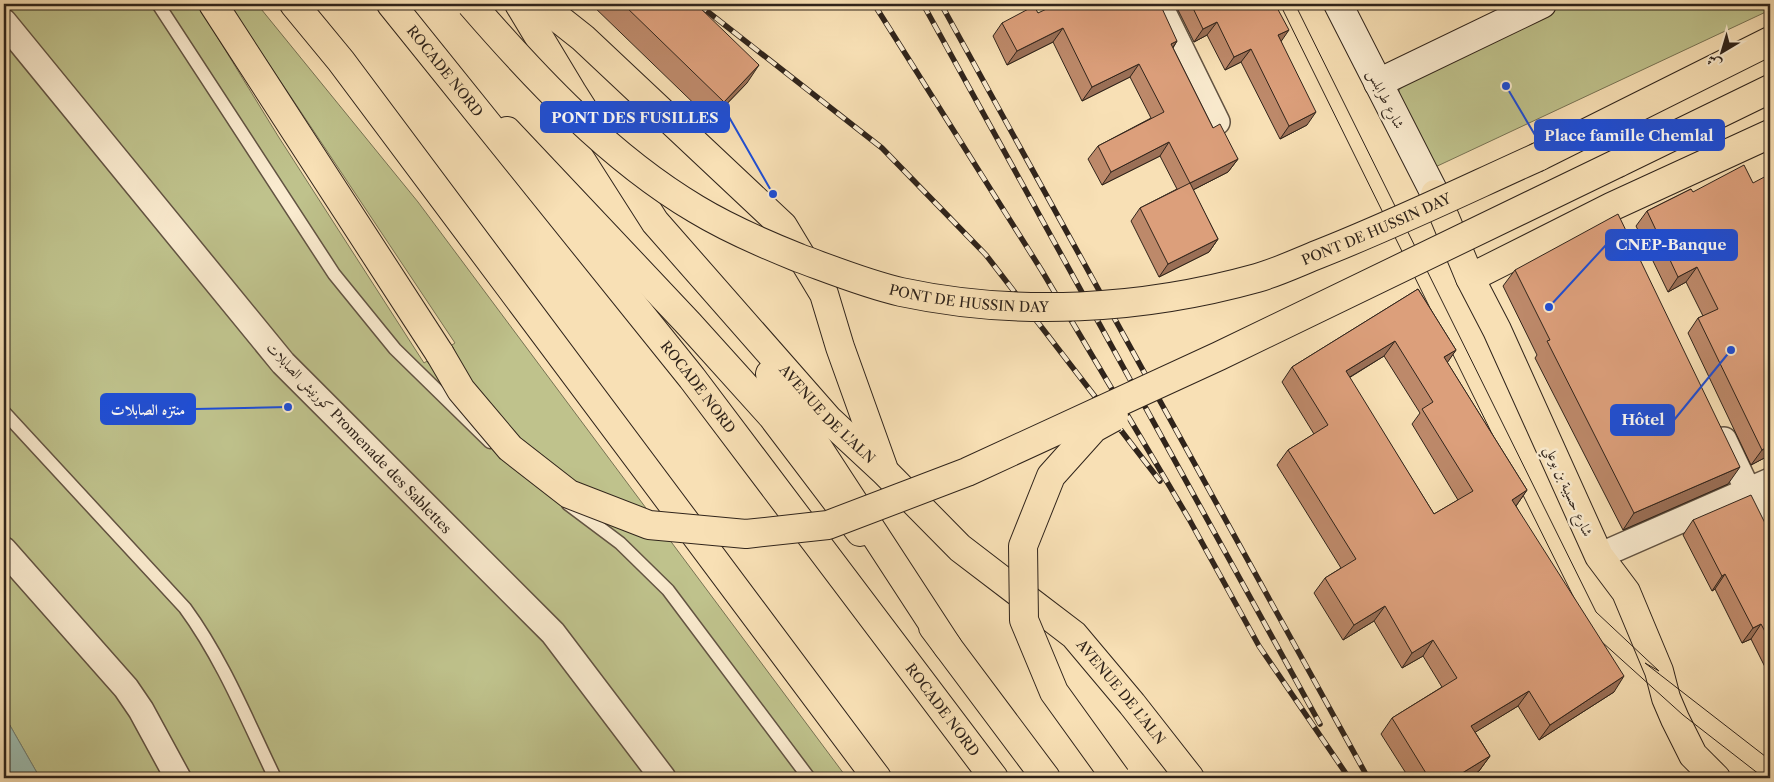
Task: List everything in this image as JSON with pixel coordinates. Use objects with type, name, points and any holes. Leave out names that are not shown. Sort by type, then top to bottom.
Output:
[{"type":"main road","points":[[213,4],[440,354],[461,390],[510,448],[569,494],[649,525],[746,534],[828,525],[967,472],[1219,356],[1770,89]]},
{"type":"main road","points":[[294,4],[341,61],[877,778]]},
{"type":"main road","name":"ROCADE NORD","points":[[391,4],[692,378],[994,778]]},
{"type":"main road","name":"PONT DE HUSSIN DAY","points":[[471,4],[519,60],[575,115],[638,168],[695,209],[756,241],[836,272],[900,292],[970,302],[1056,308],[1140,302],[1259,278],[1358,239],[1538,157],[1770,41]]},
{"type":"main road","name":"AVENUE DE L'ALN","points":[[519,4],[572,92],[655,222],[828,419],[884,471],[960,548],[1074,635],[1132,704],[1190,778]]},
{"type":"main road","points":[[540,4],[583,38],[783,226],[824,294],[840,347],[884,471]]},
{"type":"main road","name":"شارع طرابلس","points":[[1338,4],[1435,194]]},
{"type":"main road","points":[[1378,83],[1542,4]]},
{"type":"main road","points":[[410,28],[689,324],[772,416],[1046,778]]},
{"type":"main road","points":[[1470,278],[1616,216],[1770,134]]},
{"type":"main road","name":"شارع حسيبة بن بوعلي","points":[[1435,194],[1470,278],[1497,330],[1599,556],[1626,592],[1659,671],[1666,698],[1700,767],[1716,778]]},
{"type":"main road","points":[[655,222],[754,350],[948,647]]},
{"type":"main road","points":[[1116,778],[1054,692],[1024,620],[1023,546],[1051,476],[1094,428],[1219,356]]},
{"type":"street","points":[[1159,4],[1217,122]]},
{"type":"street","name":"كورنيش الصابلات Promenade des Sablettes","points":[[4,22],[283,364],[553,633],[663,778]]},
{"type":"street","points":[[1714,420],[1759,486],[1770,537]]},
{"type":"street","points":[[1599,556],[1759,486]]},
{"type":"street","points":[[4,550],[126,688],[142,710],[178,778]]},
{"type":"lane","points":[[158,4],[301,227],[334,274],[382,336],[492,444],[526,473],[620,543],[648,569],[689,616],[809,778]]},
{"type":"lane","points":[[4,412],[185,608],[205,636],[224,671],[275,778]]},
{"type":"green space","points":[[4,4],[197,4],[278,136],[424,363],[455,343],[229,4],[257,4],[418,202],[847,778],[40,778],[4,715]]},
{"type":"green space","points":[[1565,4],[1770,4],[1770,10],[1431,169],[1400,105],[1399,90],[1409,81]]},
{"type":"shaded area","points":[[4,715],[40,778],[4,778]]},
{"type":"building","points":[[623,4],[696,4],[759,65],[724,102]]},
{"type":"building","points":[[1057,4],[1160,4],[1177,41],[1171,44],[1213,128],[1220,124],[1238,159],[1190,183],[1169,142],[1111,172],[1098,146],[1164,112],[1139,64],[1092,87],[1063,28],[1017,51],[1002,23],[1034,6],[1038,13]]},
{"type":"building","points":[[1191,4],[1275,4],[1289,30],[1278,35],[1316,112],[1289,126],[1251,49],[1234,57],[1217,22],[1203,29]]},
{"type":"building","points":[[1744,165],[1753,183],[1770,174],[1770,445],[1762,450],[1698,318],[1718,309],[1697,267],[1678,277],[1647,211],[1691,189],[1693,192]]},
{"type":"building","points":[[1190,183],[1218,239],[1168,264],[1140,208]]},
{"type":"building","points":[[1618,214],[1740,467],[1634,513],[1547,341],[1550,340],[1515,270]]},
{"type":"building","points":[[1418,289],[1456,350],[1444,357],[1527,490],[1512,500],[1624,676],[1550,725],[1529,691],[1471,726],[1490,756],[1454,778],[1429,778],[1392,718],[1457,678],[1433,640],[1412,653],[1385,606],[1354,625],[1325,578],[1356,559],[1288,450],[1328,425],[1292,367]],"holes":[[[1395,341],[1433,402],[1422,409],[1473,491],[1434,514],[1346,371]]]},
{"type":"building","points":[[1751,495],[1770,530],[1770,641],[1761,624],[1753,628],[1725,574],[1722,576],[1693,520]]},
{"type":"tram line","points":[[1280,4],[1501,452]]},
{"type":"tram line","points":[[1295,4],[1596,612],[1659,671],[1645,663],[1770,760]]},
{"type":"tram line","points":[[1517,483],[1578,606]]},
{"type":"tram line","points":[[1592,633],[1683,715],[1764,778]]},
{"type":"railway","points":[[698,4],[882,148],[986,255],[1160,481]]},
{"type":"railway","points":[[874,4],[1042,271],[1189,519],[1259,646],[1349,778]]},
{"type":"railway","points":[[923,4],[1320,724]]},
{"type":"railway","points":[[941,4],[1368,778]]},
{"type":"place","name":"Place famille Chemlal","points":[[1506,86]]},
{"type":"place","name":"PONT DES FUSILLES","points":[[773,194]]},
{"type":"place","name":"CNEP-Banque","points":[[1549,307]]},
{"type":"place","name":"Hôtel","points":[[1731,350]]},
{"type":"place","name":"منتزه الصابلات","points":[[288,407]]}]
